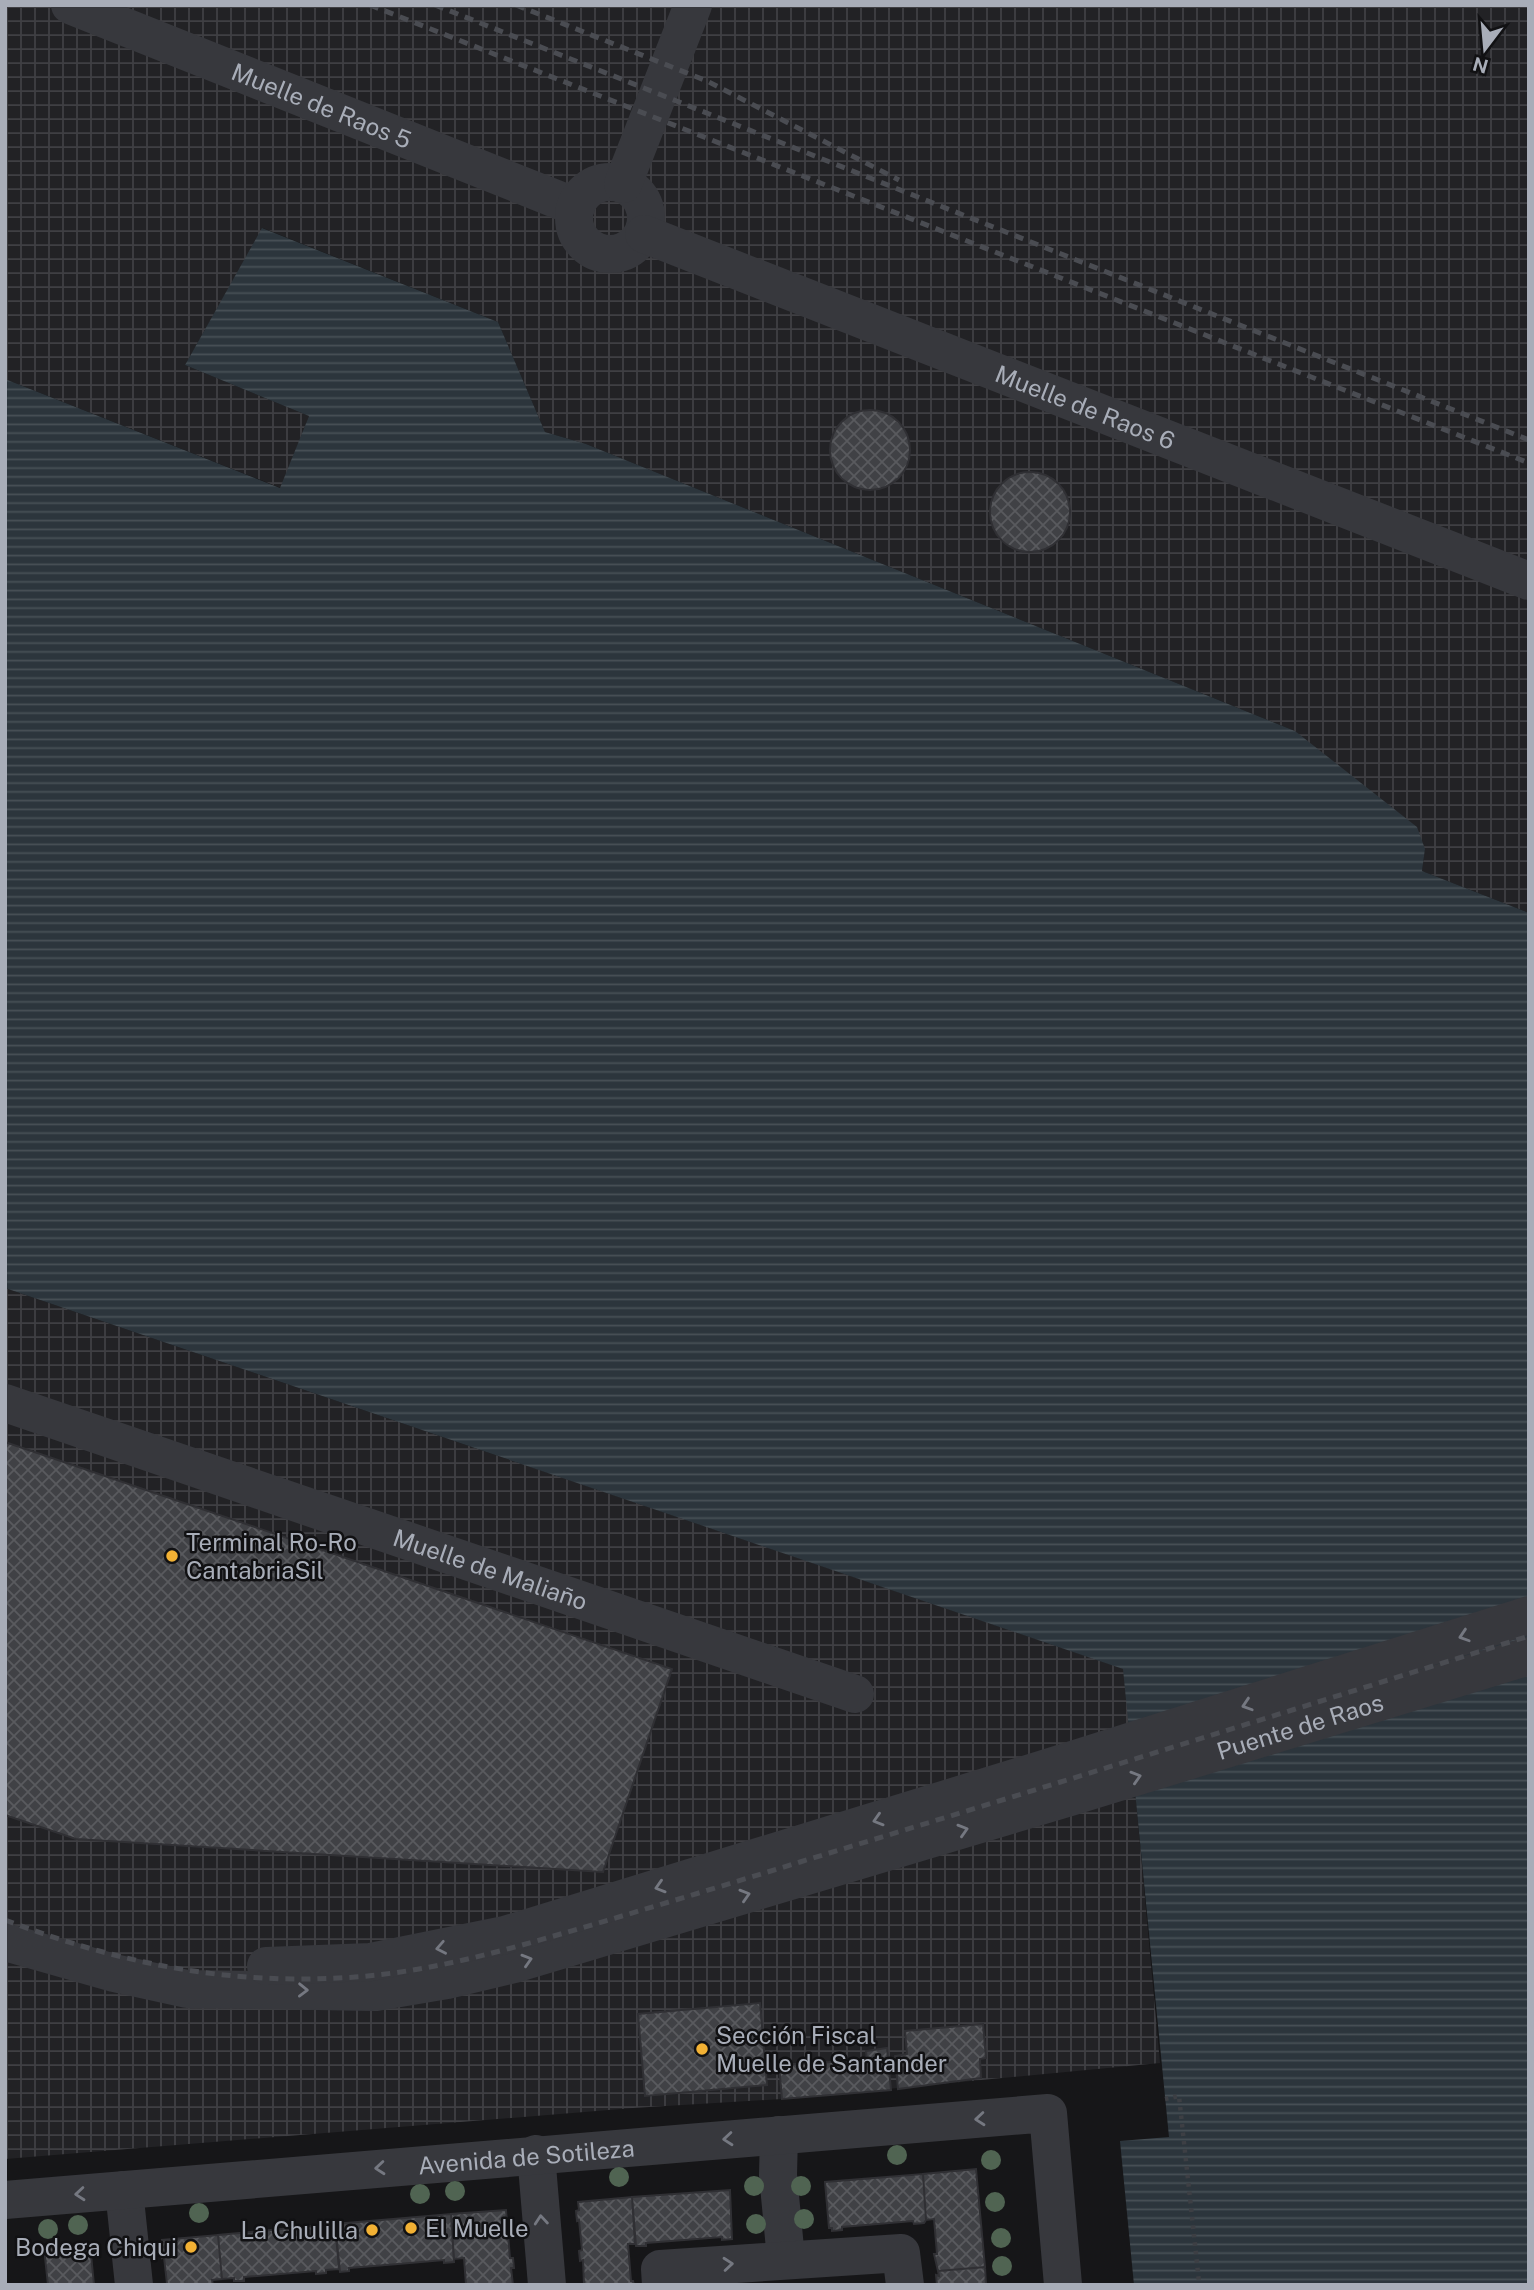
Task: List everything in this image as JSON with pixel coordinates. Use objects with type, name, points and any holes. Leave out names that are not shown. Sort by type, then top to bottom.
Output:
[{"type":"street","name":"Muelle de Raos 5","points":[[70,5],[576,206]]},
{"type":"street","points":[[623,184],[693,5]]},
{"type":"street","points":[[612,181],[623,184],[632,188],[644,204],[647,214],[643,234],[630,249],[621,253],[611,255],[592,250],[584,243],[575,226],[576,206],[581,196],[590,188],[612,181]]},
{"type":"street","name":"Muelle de Raos 6","points":[[643,234],[1529,581]]},
{"type":"street","name":"Muelle de Maliaño","points":[[5,1403],[855,1694]]},
{"type":"street","points":[[5,1942],[114,1973],[187,1989],[376,1992],[447,1980],[514,1964],[1065,1781],[1529,1615]]},
{"type":"street","name":"Puente de Raos","points":[[1065,1781],[1529,1656]]},
{"type":"street","name":"Avenida de Sotileza","points":[[5,2200],[1048,2113],[1063,2285]]},
{"type":"street","points":[[779,2135],[778,2175],[786,2259]]},
{"type":"street","points":[[536,2154],[547,2285]]},
{"type":"street","points":[[124,2190],[134,2285]]},
{"type":"street","points":[[661,2285],[660,2269],[901,2253],[905,2285]]},
{"type":"path","points":[[1165,2099],[1179,2096],[1199,2283]]},
{"type":"shaded area","points":[[5,5],[1529,5],[1529,913],[1422,871],[1425,849],[1295,731],[586,444],[545,432],[498,322],[263,228],[185,365],[309,416],[281,488],[5,379]]},
{"type":"shaded area","points":[[262,228],[498,322],[545,432],[586,444],[1295,731],[1417,827],[1425,849],[1422,871],[1529,913],[1529,2285],[1134,2285],[1120,2141],[1169,2137],[1123,1669],[5,1288],[5,379],[280,488],[309,416],[185,365]]},
{"type":"shaded area","points":[[5,1288],[1124,1669],[1160,2063],[782,2099],[633,2108],[5,2159]]},
{"type":"building","points":[[870,410],[885,413],[898,422],[907,435],[910,450],[907,465],[898,478],[885,487],[870,490],[855,487],[842,478],[833,465],[830,450],[833,435],[842,422],[855,413]]},
{"type":"building","points":[[1030,472],[1045,475],[1058,484],[1067,497],[1070,512],[1067,527],[1058,540],[1045,549],[1030,552],[1015,549],[1002,540],[993,527],[990,512],[993,497],[1002,484],[1015,475]]},
{"type":"building","name":"Terminal Ro-Ro CantabriaSil","points":[[5,1442],[672,1669],[603,1872],[76,1839],[5,1815]]},
{"type":"building","name":"Sección Fiscal Muelle de Santander","points":[[760,2003],[767,2085],[645,2096],[638,2014]]},
{"type":"building","points":[[983,2024],[986,2058],[980,2059],[981,2078],[898,2089],[895,2056],[907,2054],[905,2031]]},
{"type":"building","points":[[887,2048],[891,2090],[782,2099],[779,2065],[867,2060],[866,2051]]},
{"type":"building","points":[[976,2169],[985,2267],[938,2271],[934,2254],[937,2254],[934,2219],[926,2220],[923,2174]]},
{"type":"building","points":[[923,2174],[924,2223],[914,2224],[913,2221],[842,2227],[842,2230],[832,2231],[832,2228],[829,2228],[825,2182]]},
{"type":"building","points":[[730,2190],[732,2239],[722,2240],[722,2237],[636,2246],[632,2197]]},
{"type":"building","points":[[632,2197],[635,2244],[628,2244],[631,2281],[634,2285],[584,2285],[576,2211],[579,2210],[578,2202]]},
{"type":"building","points":[[506,2210],[511,2234],[508,2234],[510,2258],[513,2258],[514,2268],[511,2268],[513,2285],[466,2285],[464,2258],[454,2259],[451,2214]]},
{"type":"building","points":[[451,2214],[454,2262],[444,2263],[444,2260],[349,2268],[349,2271],[340,2272],[335,2224]]},
{"type":"building","points":[[335,2224],[339,2269],[316,2274],[316,2271],[244,2277],[244,2281],[222,2279],[218,2235]]},
{"type":"building","points":[[218,2235],[222,2279],[212,2280],[213,2285],[164,2285],[167,2284],[162,2240]]},
{"type":"building","points":[[90,2244],[94,2285],[48,2285],[44,2248]]},
{"type":"building","points":[[985,2267],[986,2285],[937,2285],[938,2271]]},
{"type":"railway","points":[[370,5],[1529,463]]},
{"type":"railway","points":[[435,5],[1529,440]]},
{"type":"railway","points":[[516,5],[707,81],[899,180]]},
{"type":"railway","points":[[5,1920],[91,1949],[134,1960],[220,1975],[309,1979],[355,1977],[447,1964],[646,1909],[1529,1636]]},
{"type":"place","name":"Terminal Ro-Ro CantabriaSil","points":[[172,1556]]},
{"type":"place","name":"Sección Fiscal Muelle de Santander","points":[[702,2049]]},
{"type":"place","name":"El Muelle","points":[[411,2228]]},
{"type":"place","name":"La Chulilla","points":[[372,2230]]},
{"type":"place","name":"Bodega Chiqui","points":[[191,2247]]}]
